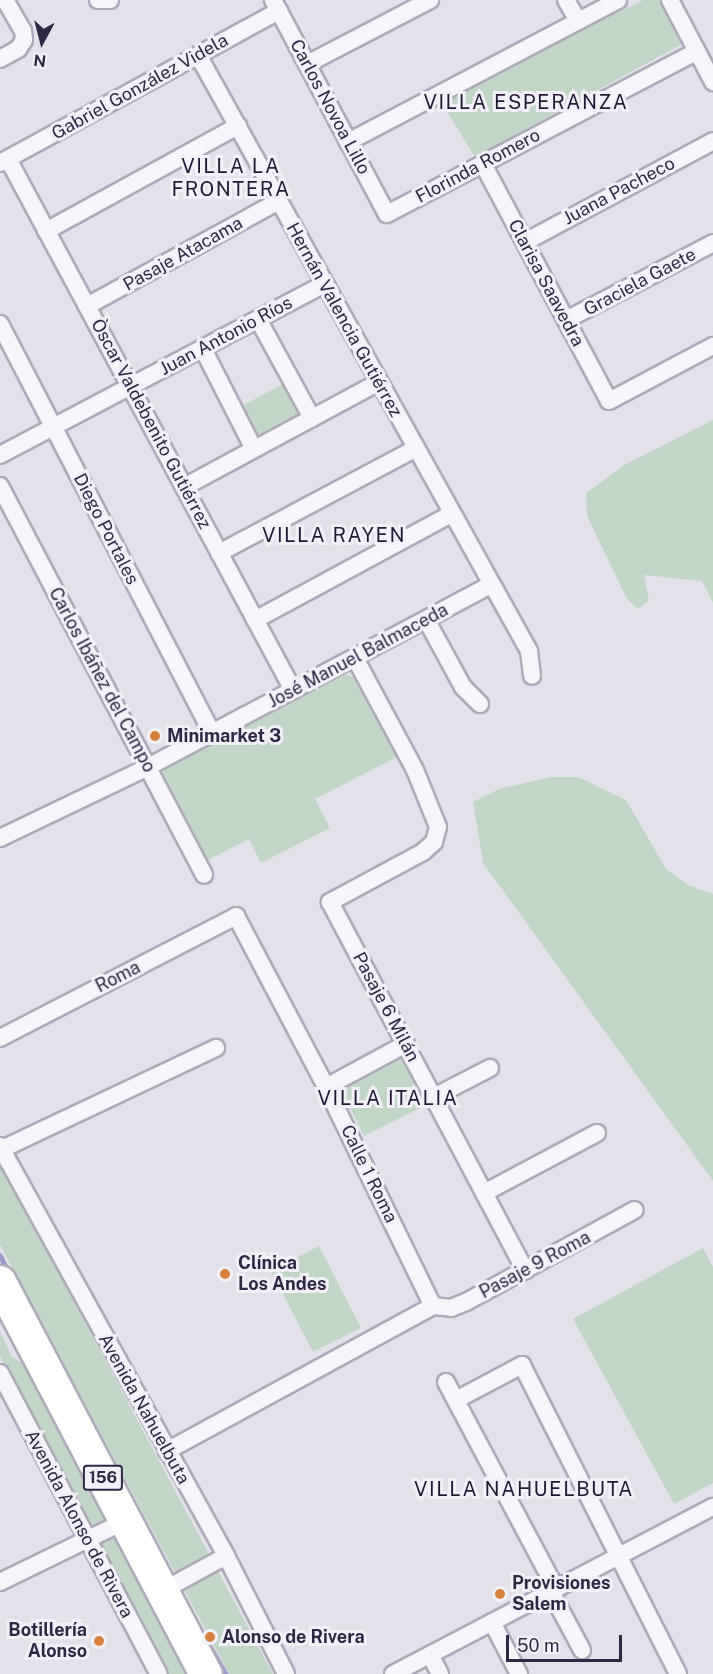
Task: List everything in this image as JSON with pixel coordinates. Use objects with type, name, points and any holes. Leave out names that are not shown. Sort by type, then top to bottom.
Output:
[{"type":"highway","name":"156","points":[[0,1282],[206,1674]]},
{"type":"street","points":[[0,59],[22,45],[24,35],[5,0]]},
{"type":"street","points":[[98,0],[110,0]]},
{"type":"street","points":[[307,64],[430,0]]},
{"type":"street","points":[[567,0],[578,21]]},
{"type":"street","points":[[348,142],[618,0]]},
{"type":"street","points":[[670,0],[713,82]]},
{"type":"street","name":"Carlos Novoa Lillo","points":[[276,5],[387,214]]},
{"type":"street","name":"Gabriel González Videla","points":[[4,161],[198,55],[276,5]]},
{"type":"street","name":"Florinda Romero","points":[[387,214],[697,51]]},
{"type":"street","name":"Hernán Valencia Gutiérrez","points":[[198,55],[490,585],[529,651],[532,676]]},
{"type":"street","points":[[46,231],[237,126]]},
{"type":"street","name":"Juana Pacheco","points":[[525,242],[713,141]]},
{"type":"street","name":"Òscar Valdebenito Gutiérrez","points":[[4,161],[87,306],[293,690]]},
{"type":"street","name":"Clarisa Saavedra","points":[[483,164],[609,402],[713,346]]},
{"type":"street","name":"Pasaje Atacama","points":[[87,306],[279,201]]},
{"type":"street","name":"Graciela Gaete","points":[[566,320],[713,243]]},
{"type":"street","name":"Juan Antonio Ríos","points":[[0,455],[131,388],[324,284]]},
{"type":"street","points":[[258,319],[312,418]]},
{"type":"street","name":"Diego Portales","points":[[0,324],[212,733]]},
{"type":"street","points":[[203,349],[254,449]]},
{"type":"street","points":[[184,487],[379,382]]},
{"type":"street","points":[[219,553],[415,449]]},
{"type":"street","name":"Carlos Ibáñez del Campo","points":[[0,486],[204,875]]},
{"type":"street","points":[[255,620],[451,514]]},
{"type":"street","name":"José Manuel Balmaceda","points":[[0,838],[148,767],[427,621],[490,585]]},
{"type":"street","points":[[427,621],[463,687],[480,704]]},
{"type":"street","name":"Pasaje 6 Milán","points":[[355,658],[415,770],[437,820],[434,842],[423,852],[330,902],[525,1271]]},
{"type":"street","name":"Roma","points":[[0,1038],[236,916]]},
{"type":"street","name":"Calle 1 Roma","points":[[236,916],[326,1087],[433,1306]]},
{"type":"street","points":[[326,1087],[406,1044]]},
{"type":"street","points":[[1,1148],[216,1048]]},
{"type":"street","points":[[434,1097],[490,1068]]},
{"type":"street","points":[[484,1193],[597,1133]]},
{"type":"street","name":"Avenida Nahuelbuta","points":[[1,1148],[226,1556],[286,1674]]},
{"type":"street","name":"Pasaje 9 Roma","points":[[433,1306],[451,1308],[525,1271],[635,1210]]},
{"type":"street","points":[[167,1451],[433,1306]]},
{"type":"street","points":[[456,1400],[522,1365],[678,1674]]},
{"type":"street","name":"Avenida Alonso de Rivera","points":[[0,1373],[86,1540],[159,1674]]},
{"type":"street","points":[[446,1382],[582,1650]]},
{"type":"street","points":[[393,1674],[713,1507]]},
{"type":"street","points":[[0,1582],[125,1521]]},
{"type":"street","points":[[162,1591],[226,1556]]},
{"type":"street","points":[[492,1622],[519,1674]]},
{"type":"street","points":[[430,1654],[440,1674]]},
{"type":"green space","points":[[643,0],[663,0],[686,42],[475,157],[440,100]]},
{"type":"green space","points":[[285,383],[303,416],[257,440],[240,407]]},
{"type":"green space","points":[[713,420],[713,603],[702,581],[644,575],[649,601],[638,609],[627,599],[587,516],[586,493],[626,464]]},
{"type":"green space","points":[[342,673],[356,678],[399,756],[315,799],[330,828],[261,863],[249,839],[204,862],[162,778],[164,768]]},
{"type":"green space","points":[[550,777],[578,777],[626,800],[666,869],[688,885],[713,894],[713,1181],[483,863],[473,802],[499,789]]},
{"type":"green space","points":[[403,1051],[430,1103],[364,1136],[338,1084]]},
{"type":"green space","points":[[0,1163],[273,1674],[229,1674],[0,1245]]},
{"type":"green space","points":[[319,1246],[361,1328],[313,1352],[271,1271]]},
{"type":"green space","points":[[703,1248],[713,1267],[713,1483],[674,1504],[573,1319]]},
{"type":"green space","points":[[0,1331],[12,1357],[33,1370],[195,1674],[164,1674],[0,1356]]},
{"type":"waterway","points":[[0,1255],[9,1273]]},
{"type":"waterway","points":[[190,1611],[226,1674]]},
{"type":"place","name":"Minimarket 3","points":[[155,736]]},
{"type":"place","name":"Clínica Los Andes","points":[[225,1274]]},
{"type":"place","name":"Provisiones Salem","points":[[500,1594]]},
{"type":"place","name":"Alonso de Rivera","points":[[210,1637]]},
{"type":"place","name":"Botillería Alonso","points":[[99,1641]]},
{"type":"district","name":"VILLA ESPERANZA","points":[[526,102]]},
{"type":"district","name":"VILLA LA FRONTERA","points":[[231,178]]},
{"type":"district","name":"VILLA RAYEN","points":[[334,535]]},
{"type":"district","name":"VILLA ITALIA","points":[[388,1098]]},
{"type":"district","name":"VILLA NAHUELBUTA","points":[[524,1489]]}]
